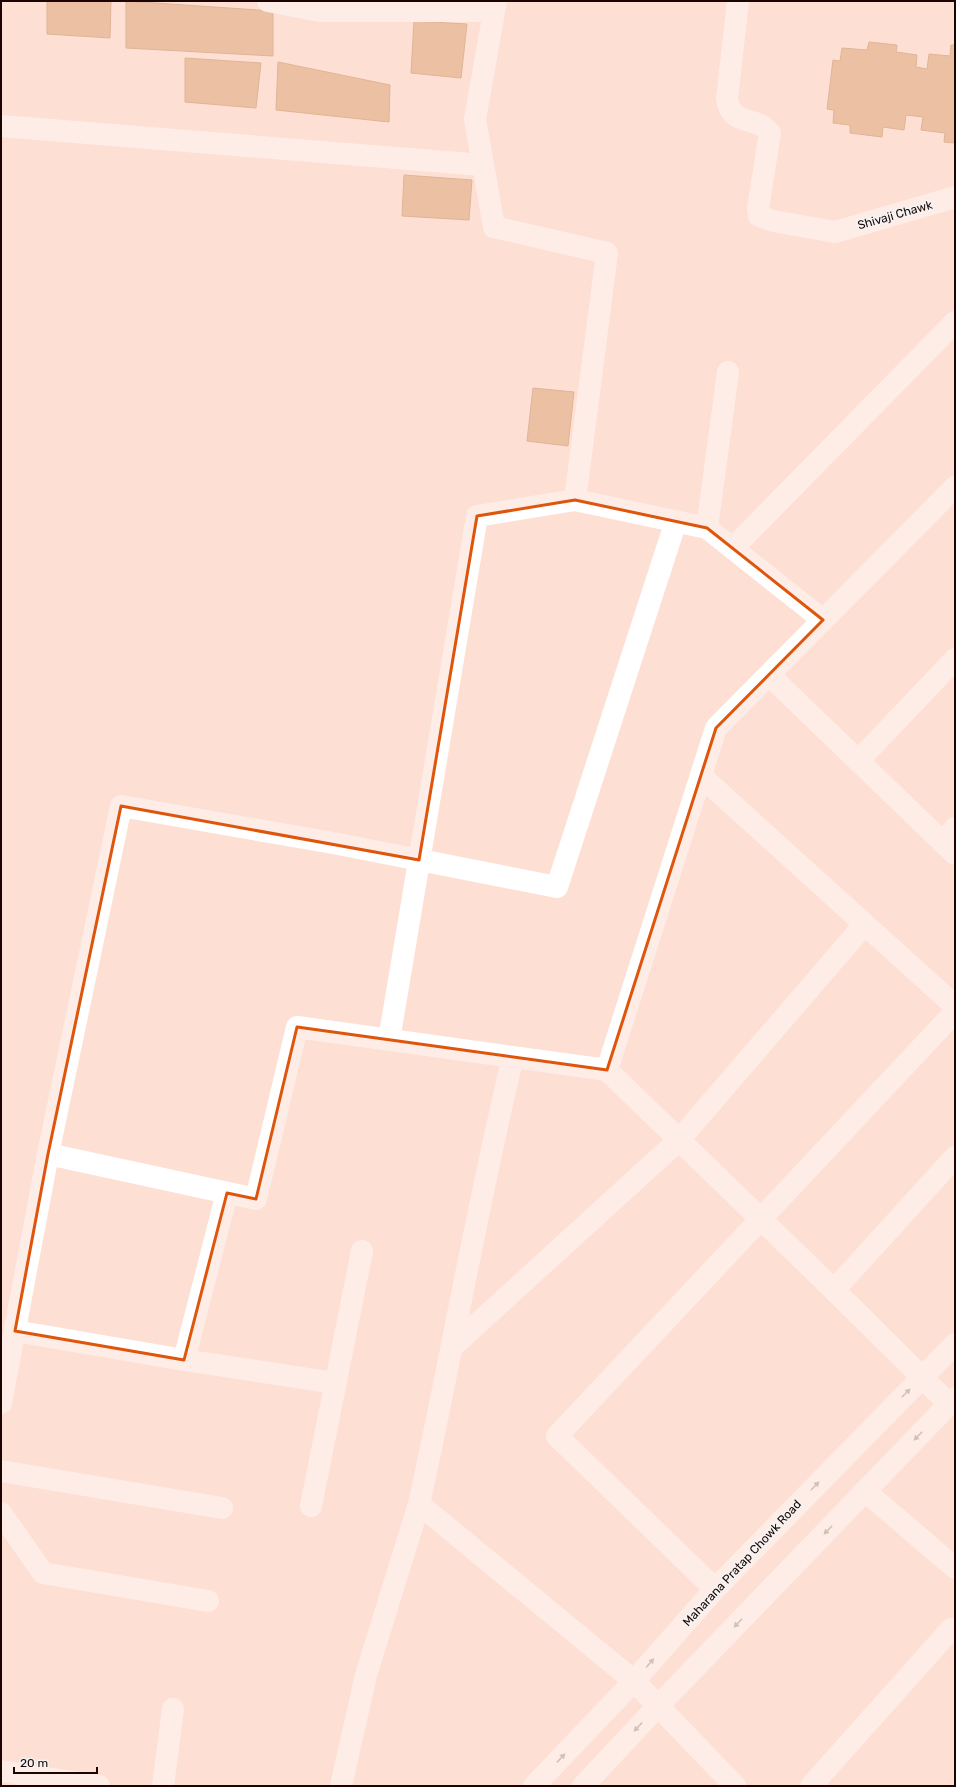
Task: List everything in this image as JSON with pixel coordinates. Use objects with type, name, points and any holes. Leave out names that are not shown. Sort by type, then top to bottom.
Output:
[{"type":"street","points":[[268,1],[320,11],[495,6],[475,119],[494,227],[607,253],[575,500]]},
{"type":"street","name":"Shivaji Chawk","points":[[738,1],[727,98],[728,105],[733,114],[743,120],[765,126],[770,133],[758,208],[760,216],[773,221],[835,232],[955,198]]},
{"type":"street","points":[[1,126],[483,165]]},
{"type":"street","points":[[733,548],[955,322]]},
{"type":"street","points":[[707,528],[728,372]]},
{"type":"street","points":[[607,1070],[716,728],[955,487]]},
{"type":"street","points":[[389,1040],[477,516],[575,500],[707,528],[823,620]]},
{"type":"street","points":[[1,1403],[48,1154],[121,806],[419,860],[557,887],[676,521]]},
{"type":"street","points":[[858,761],[955,659]]},
{"type":"street","points":[[769,675],[858,761],[951,841]]},
{"type":"street","points":[[701,776],[955,1006]]},
{"type":"street","points":[[452,1347],[679,1140],[864,925]]},
{"type":"street","points":[[715,1589],[557,1436],[955,1012]]},
{"type":"street","points":[[48,1154],[256,1199],[297,1027],[607,1070],[923,1377],[952,1401],[658,1706],[583,1786]]},
{"type":"street","points":[[340,1786],[366,1674],[419,1504],[493,1139],[513,1057]]},
{"type":"street","points":[[834,1290],[955,1156]]},
{"type":"street","points":[[184,1360],[227,1193]]},
{"type":"street","points":[[311,1506],[362,1251]]},
{"type":"street","points":[[15,1331],[184,1360],[335,1383]]},
{"type":"street","name":"Maharana Pratap Chowk Road","points":[[534,1786],[634,1681],[715,1589],[955,1344]]},
{"type":"street","points":[[1,1471],[222,1508]]},
{"type":"street","points":[[865,1491],[955,1568]]},
{"type":"street","points":[[419,1504],[634,1681],[735,1786]]},
{"type":"street","points":[[1,1513],[43,1573],[208,1601]]},
{"type":"street","points":[[811,1786],[951,1629]]},
{"type":"street","points":[[163,1786],[173,1709]]},
{"type":"street","points":[[1,1771],[99,1786]]},
{"type":"highlighted area","points":[[575,500],[707,528],[823,620],[716,728],[607,1070],[297,1027],[256,1199],[227,1193],[184,1360],[15,1331],[48,1154],[121,806],[419,860],[477,516]]},
{"type":"building","points":[[47,1],[111,1],[110,38],[47,34]]},
{"type":"building","points":[[126,1],[273,11],[273,56],[126,48]]},
{"type":"building","points":[[414,21],[467,24],[461,78],[411,73]]},
{"type":"building","points":[[869,42],[897,45],[896,52],[917,55],[916,67],[927,69],[929,54],[950,56],[951,45],[955,45],[955,143],[944,142],[945,133],[921,130],[923,117],[906,115],[904,130],[883,127],[882,137],[850,133],[850,125],[833,123],[834,110],[827,109],[833,60],[840,61],[842,48],[867,50]]},
{"type":"building","points":[[185,58],[261,63],[256,108],[185,102]]},
{"type":"building","points":[[278,62],[390,85],[389,122],[276,110]]},
{"type":"building","points":[[404,175],[472,180],[469,220],[402,216]]},
{"type":"building","points":[[533,388],[574,392],[568,446],[527,441]]}]
